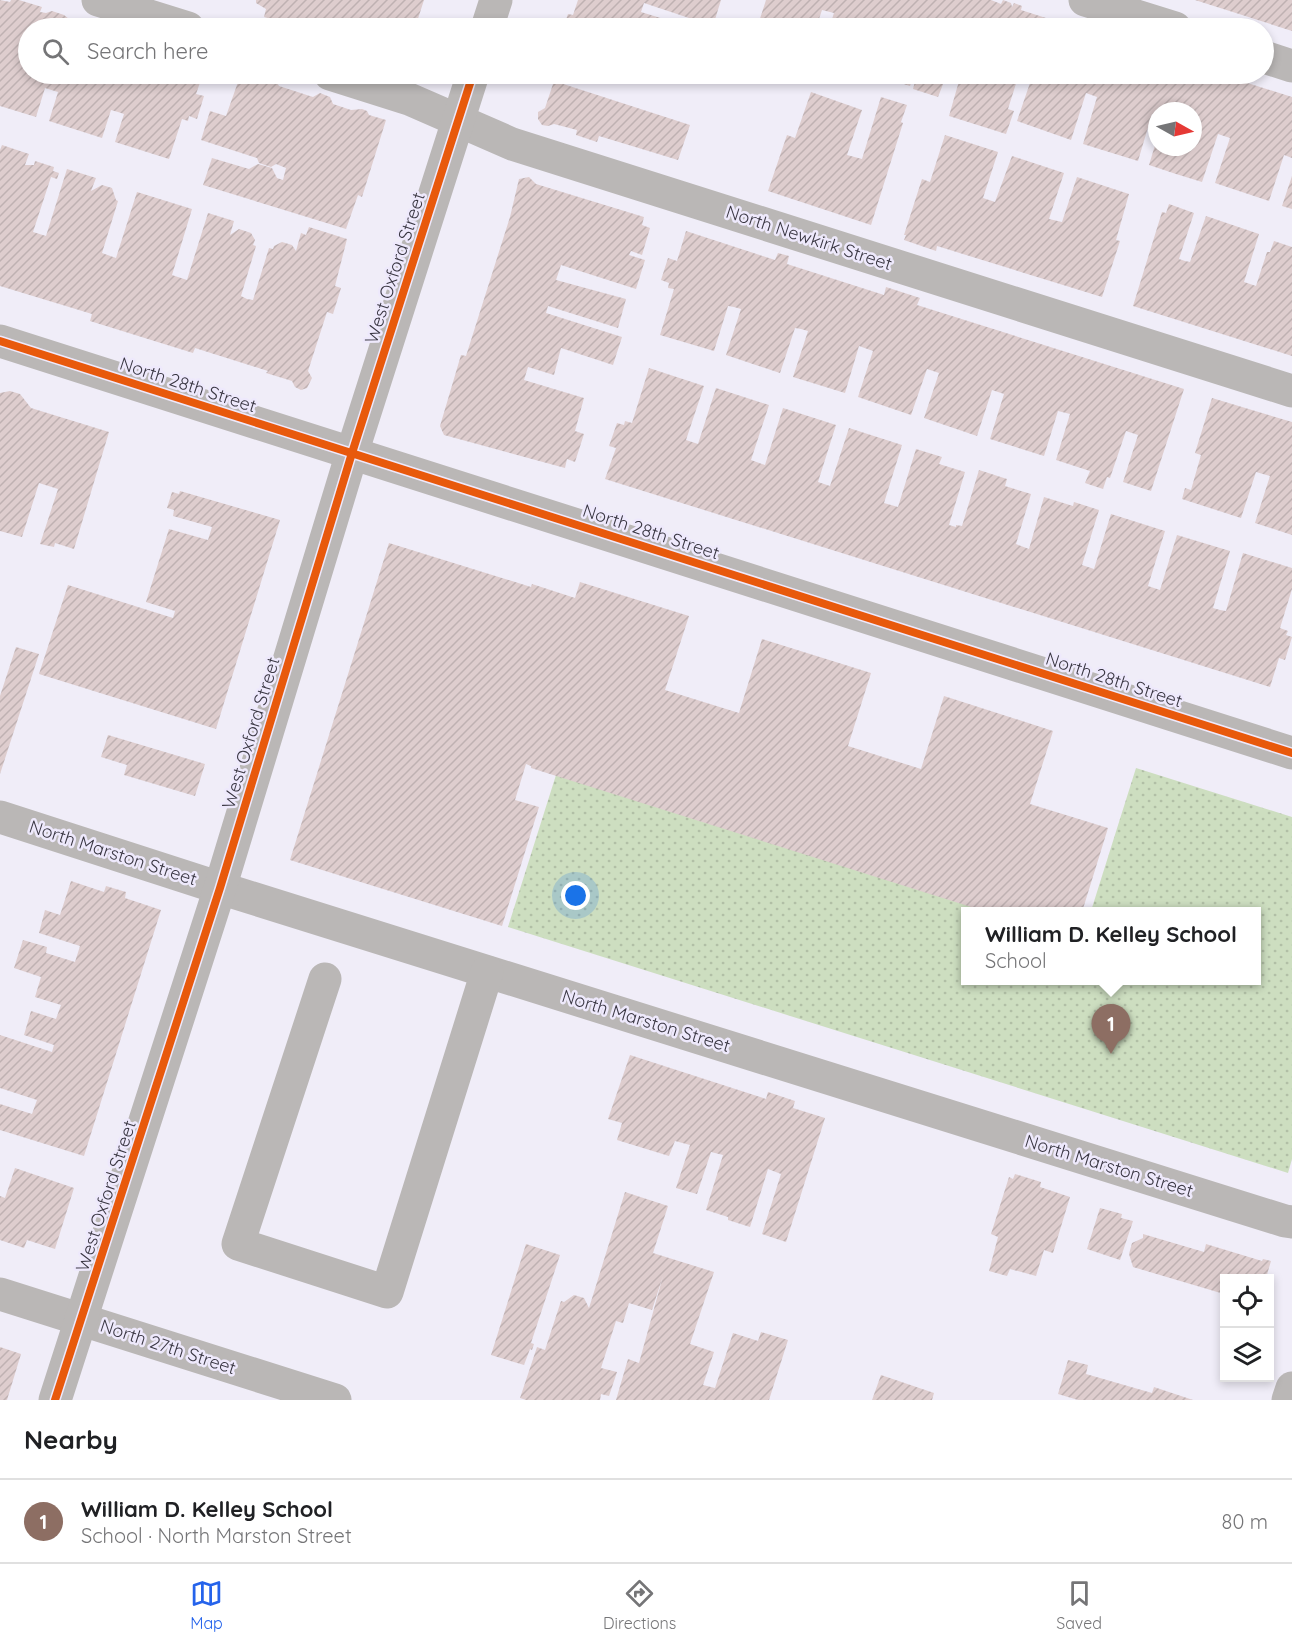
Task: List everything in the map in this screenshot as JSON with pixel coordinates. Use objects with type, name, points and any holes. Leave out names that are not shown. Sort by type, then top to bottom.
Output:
[{"type":"street","points":[[98,0],[156,18]]},
{"type":"street","points":[[490,18],[496,0]]},
{"type":"street","points":[[1086,0],[1143,18]]},
{"type":"street","points":[[1274,60],[1292,66]]},
{"type":"street","name":"North Newkirk Street","points":[[362,84],[409,99],[512,144],[1292,391]]},
{"type":"street","name":"West Oxford Street","points":[[56,1400],[220,888],[352,453],[470,84]]},
{"type":"street","name":"North 28th Street","points":[[0,341],[1292,753]]},
{"type":"street","name":"North Marston Street","points":[[0,817],[487,972],[1292,1222]]},
{"type":"street","points":[[326,979],[238,1244],[387,1292],[487,972]]},
{"type":"street","name":"North 27th Street","points":[[0,1293],[335,1400]]},
{"type":"street","points":[[1288,1400],[1292,1388]]},
{"type":"green space","points":[[1136,768],[1292,817],[1292,1159],[1288,1173],[508,927],[556,775],[976,907],[961,907],[961,985],[1261,985],[1261,907],[1092,907]]},
{"type":"building","points":[[0,0],[10,2],[19,0],[42,7],[40,12],[52,11],[68,18],[18,18],[18,84],[200,84],[196,94],[204,96],[197,119],[189,116],[188,121],[182,119],[169,159],[115,142],[124,114],[118,112],[111,110],[102,138],[49,121],[58,92],[45,88],[36,117],[0,106]]},
{"type":"building","points":[[256,0],[424,0],[418,18],[268,18],[264,17],[266,9],[256,3]]},
{"type":"building","points":[[578,0],[721,0],[715,18],[689,18],[644,3],[641,12],[660,18],[567,18],[568,14],[573,15]]},
{"type":"building","points":[[766,0],[991,0],[1001,4],[1003,0],[1011,3],[1012,7],[1014,3],[1022,6],[1021,10],[1046,18],[832,18],[834,13],[822,10],[819,18],[760,18]]},
{"type":"building","points":[[1195,0],[1292,0],[1292,31],[1274,25],[1274,18],[1251,18]]},
{"type":"building","points":[[237,84],[278,84],[313,97],[320,93],[330,97],[333,104],[351,110],[362,109],[369,115],[386,120],[362,197],[358,195],[346,229],[203,185],[212,158],[249,169],[258,164],[272,168],[277,178],[283,180],[286,168],[276,164],[271,167],[259,163],[257,158],[201,140],[210,111],[226,116]]},
{"type":"building","points":[[553,84],[563,84],[690,125],[678,160],[599,136],[597,142],[576,135],[577,130],[554,124],[542,125],[538,119],[538,112],[545,108]]},
{"type":"building","points":[[914,84],[943,84],[938,97],[913,89]]},
{"type":"building","points":[[958,84],[1016,84],[1008,109],[1014,111],[1006,134],[949,116]]},
{"type":"building","points":[[1030,84],[1251,84],[1292,97],[1292,158],[1284,155],[1269,201],[1215,183],[1230,138],[1218,134],[1202,182],[1149,165],[1152,156],[1202,156],[1202,102],[1148,102],[1148,127],[1138,161],[1083,144],[1097,97],[1086,93],[1071,140],[1017,121]]},
{"type":"building","points":[[811,92],[862,110],[847,155],[862,159],[881,97],[907,105],[871,225],[768,191],[787,135],[795,138]]},
{"type":"building","points":[[945,135],[998,152],[983,198],[995,202],[1012,156],[1064,173],[1049,219],[1062,222],[1077,177],[1129,194],[1116,240],[1120,241],[1102,297],[937,246],[936,251],[904,240],[922,179],[930,182]]},
{"type":"building","points":[[2,145],[29,154],[25,165],[34,165],[35,161],[54,167],[53,171],[59,173],[57,179],[51,177],[33,232],[46,236],[67,169],[96,178],[91,191],[102,185],[112,188],[118,201],[102,253],[116,258],[137,192],[192,209],[172,275],[187,280],[208,213],[234,221],[230,235],[239,229],[251,233],[255,240],[253,245],[256,246],[241,296],[247,299],[253,300],[269,248],[273,249],[282,242],[292,245],[296,251],[301,233],[306,235],[309,227],[347,239],[335,286],[341,288],[333,314],[327,312],[308,371],[312,378],[307,388],[301,390],[295,387],[292,381],[266,373],[268,371],[195,348],[193,353],[90,321],[92,314],[0,286],[0,150]]},
{"type":"building","points":[[1292,176],[1292,209],[1282,206]]},
{"type":"building","points":[[529,177],[536,184],[644,217],[642,225],[650,228],[642,255],[631,251],[629,255],[645,260],[636,289],[561,265],[556,280],[626,299],[618,328],[548,306],[546,313],[622,337],[613,365],[561,348],[554,375],[528,367],[524,380],[584,398],[575,431],[584,434],[575,462],[567,459],[565,468],[444,435],[440,426],[461,355],[466,356],[510,217],[519,179]]},
{"type":"building","points":[[1169,204],[1194,213],[1179,259],[1185,261],[1190,262],[1206,216],[1259,234],[1244,282],[1256,286],[1267,252],[1270,252],[1274,241],[1292,247],[1292,356],[1133,306],[1162,212],[1166,213]]},
{"type":"building","points":[[686,231],[775,260],[778,253],[789,256],[787,264],[884,295],[886,287],[920,298],[917,305],[1184,389],[1151,491],[1123,482],[1138,435],[1126,431],[1110,478],[1107,477],[1103,489],[1085,483],[1090,471],[1056,460],[1070,414],[1058,411],[1044,456],[990,439],[1004,394],[992,390],[977,436],[924,418],[939,373],[927,369],[911,415],[858,397],[873,351],[859,346],[845,393],[793,377],[808,331],[795,328],[780,373],[726,355],[741,309],[728,306],[714,351],[660,335],[674,289],[668,288],[669,283],[661,280],[668,258],[677,261]]},
{"type":"building","points":[[649,368],[704,386],[686,440],[698,444],[716,388],[769,405],[751,460],[765,465],[783,408],[836,425],[818,482],[830,486],[849,428],[902,445],[884,503],[898,507],[916,449],[942,457],[939,464],[965,472],[949,525],[962,526],[979,470],[1007,479],[1005,486],[1031,494],[1016,544],[1029,549],[1044,497],[1073,506],[1074,502],[1099,510],[1082,565],[1094,569],[1111,514],[1165,531],[1148,586],[1160,590],[1177,535],[1230,551],[1213,608],[1226,611],[1243,553],[1292,568],[1292,589],[1280,628],[1288,631],[1286,635],[1292,637],[1285,660],[1279,658],[1270,687],[605,479],[616,448],[609,446],[617,423],[624,425],[625,421],[632,423]]},
{"type":"building","points":[[10,391],[20,394],[31,408],[109,432],[74,549],[55,543],[54,547],[40,544],[58,489],[39,483],[22,537],[0,531],[0,393]]},
{"type":"building","points":[[1212,398],[1292,422],[1292,535],[1255,523],[1270,476],[1256,472],[1241,518],[1182,499],[1185,488],[1191,490],[1201,455],[1195,453]]},
{"type":"building","points":[[180,491],[280,520],[216,729],[39,674],[68,585],[173,618],[175,611],[146,602],[169,529],[208,540],[212,527],[173,516],[174,510],[167,508],[172,492],[179,494]]},
{"type":"building","points":[[389,543],[531,587],[532,584],[575,598],[580,582],[689,616],[665,690],[739,713],[762,639],[871,673],[848,746],[921,769],[944,696],[1053,731],[1030,804],[1108,828],[1084,907],[971,907],[531,768],[526,764],[515,800],[539,807],[502,926],[290,860]]},
{"type":"building","points":[[16,647],[39,654],[0,774],[0,696]]},
{"type":"building","points":[[108,735],[205,764],[195,796],[124,775],[127,765],[101,757]]},
{"type":"building","points":[[71,881],[104,892],[106,886],[126,892],[125,898],[161,910],[84,1156],[0,1130],[0,1104],[32,1114],[37,1100],[0,1088],[0,1035],[52,1052],[54,1045],[24,1035],[31,1011],[56,1019],[61,1005],[35,997],[41,977],[14,968],[23,940],[47,947],[46,953],[75,962],[80,946],[39,933],[45,910],[60,915]]},
{"type":"building","points":[[630,1055],[766,1099],[768,1092],[795,1101],[793,1108],[825,1118],[786,1242],[762,1234],[781,1174],[768,1169],[750,1227],[706,1210],[723,1155],[711,1152],[697,1194],[676,1188],[690,1145],[675,1141],[669,1156],[617,1140],[622,1123],[608,1119]]},
{"type":"building","points":[[15,1168],[74,1188],[55,1249],[27,1240],[24,1248],[0,1240],[0,1196],[5,1198]]},
{"type":"building","points":[[1015,1174],[1041,1182],[1040,1187],[1070,1197],[1053,1253],[1044,1250],[1036,1276],[1010,1269],[1007,1276],[989,1271],[998,1237],[991,1234],[1009,1177],[1013,1179]]},
{"type":"building","points":[[625,1192],[668,1206],[653,1253],[714,1272],[690,1344],[714,1352],[703,1385],[715,1388],[733,1333],[758,1341],[761,1332],[788,1340],[769,1400],[616,1400],[628,1359],[639,1363],[663,1276],[652,1310],[629,1303],[623,1323],[616,1321],[601,1368],[617,1372],[609,1396],[601,1394],[600,1400],[526,1400],[520,1398],[537,1347],[545,1350],[561,1301],[564,1302],[574,1295],[584,1298],[589,1308]]},
{"type":"building","points":[[1100,1208],[1122,1214],[1121,1218],[1133,1221],[1120,1260],[1087,1249]]},
{"type":"building","points":[[1143,1234],[1204,1252],[1206,1244],[1262,1261],[1263,1259],[1271,1261],[1267,1274],[1220,1274],[1220,1293],[1133,1267],[1129,1254],[1132,1243],[1143,1238]]},
{"type":"building","points":[[526,1244],[560,1255],[531,1343],[534,1344],[524,1365],[491,1355]]},
{"type":"building","points":[[0,1347],[21,1354],[7,1400],[0,1400]]},
{"type":"building","points":[[1068,1360],[1088,1365],[1086,1374],[1152,1393],[1154,1387],[1193,1400],[1078,1400],[1058,1394]]},
{"type":"building","points":[[881,1375],[934,1393],[932,1400],[872,1400]]},
{"type":"cycle path","points":[[55,1400],[220,888],[352,453],[470,84]]},
{"type":"cycle path","points":[[0,341],[1292,753]]},
{"type":"place","name":"William D. Kelley School","points":[[1111,1054]]}]
